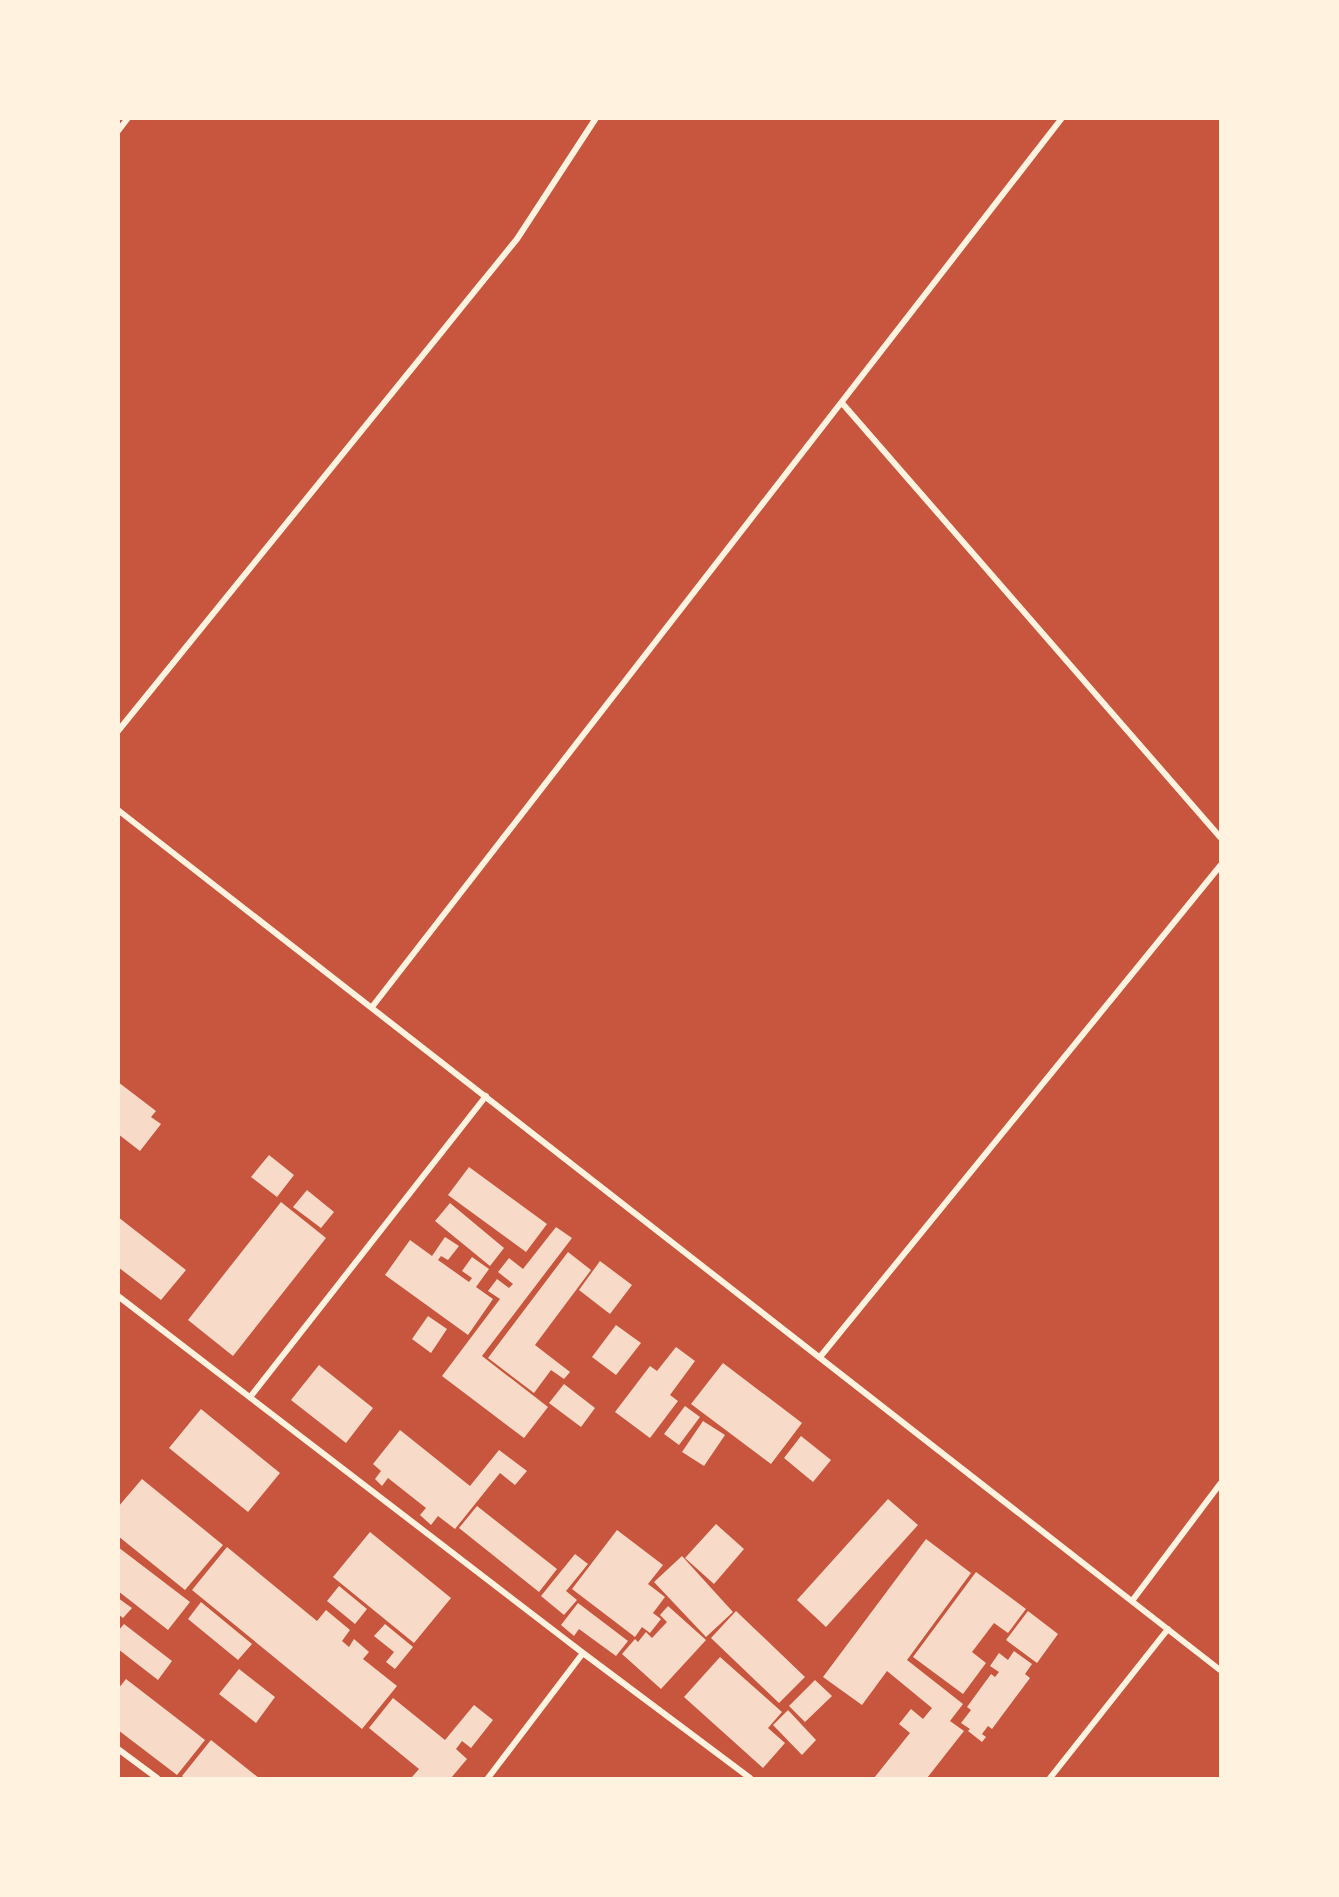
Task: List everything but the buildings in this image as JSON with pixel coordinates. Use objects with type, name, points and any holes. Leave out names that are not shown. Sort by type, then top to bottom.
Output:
[{"type":"street","points":[[118,130],[129,118]]},
{"type":"street","points":[[118,731],[517,239],[597,118]]},
{"type":"street","points":[[372,1007],[1062,118]]},
{"type":"street","points":[[842,403],[1221,837]]},
{"type":"street","points":[[118,810],[1221,1670]]},
{"type":"street","points":[[820,1357],[1221,866]]},
{"type":"street","points":[[251,1396],[486,1096]]},
{"type":"street","points":[[118,1296],[750,1779]]},
{"type":"street","points":[[1132,1601],[1221,1484]]},
{"type":"street","points":[[1050,1779],[1168,1629]]},
{"type":"street","points":[[488,1779],[583,1653]]},
{"type":"street","points":[[118,1749],[157,1779]]}]
